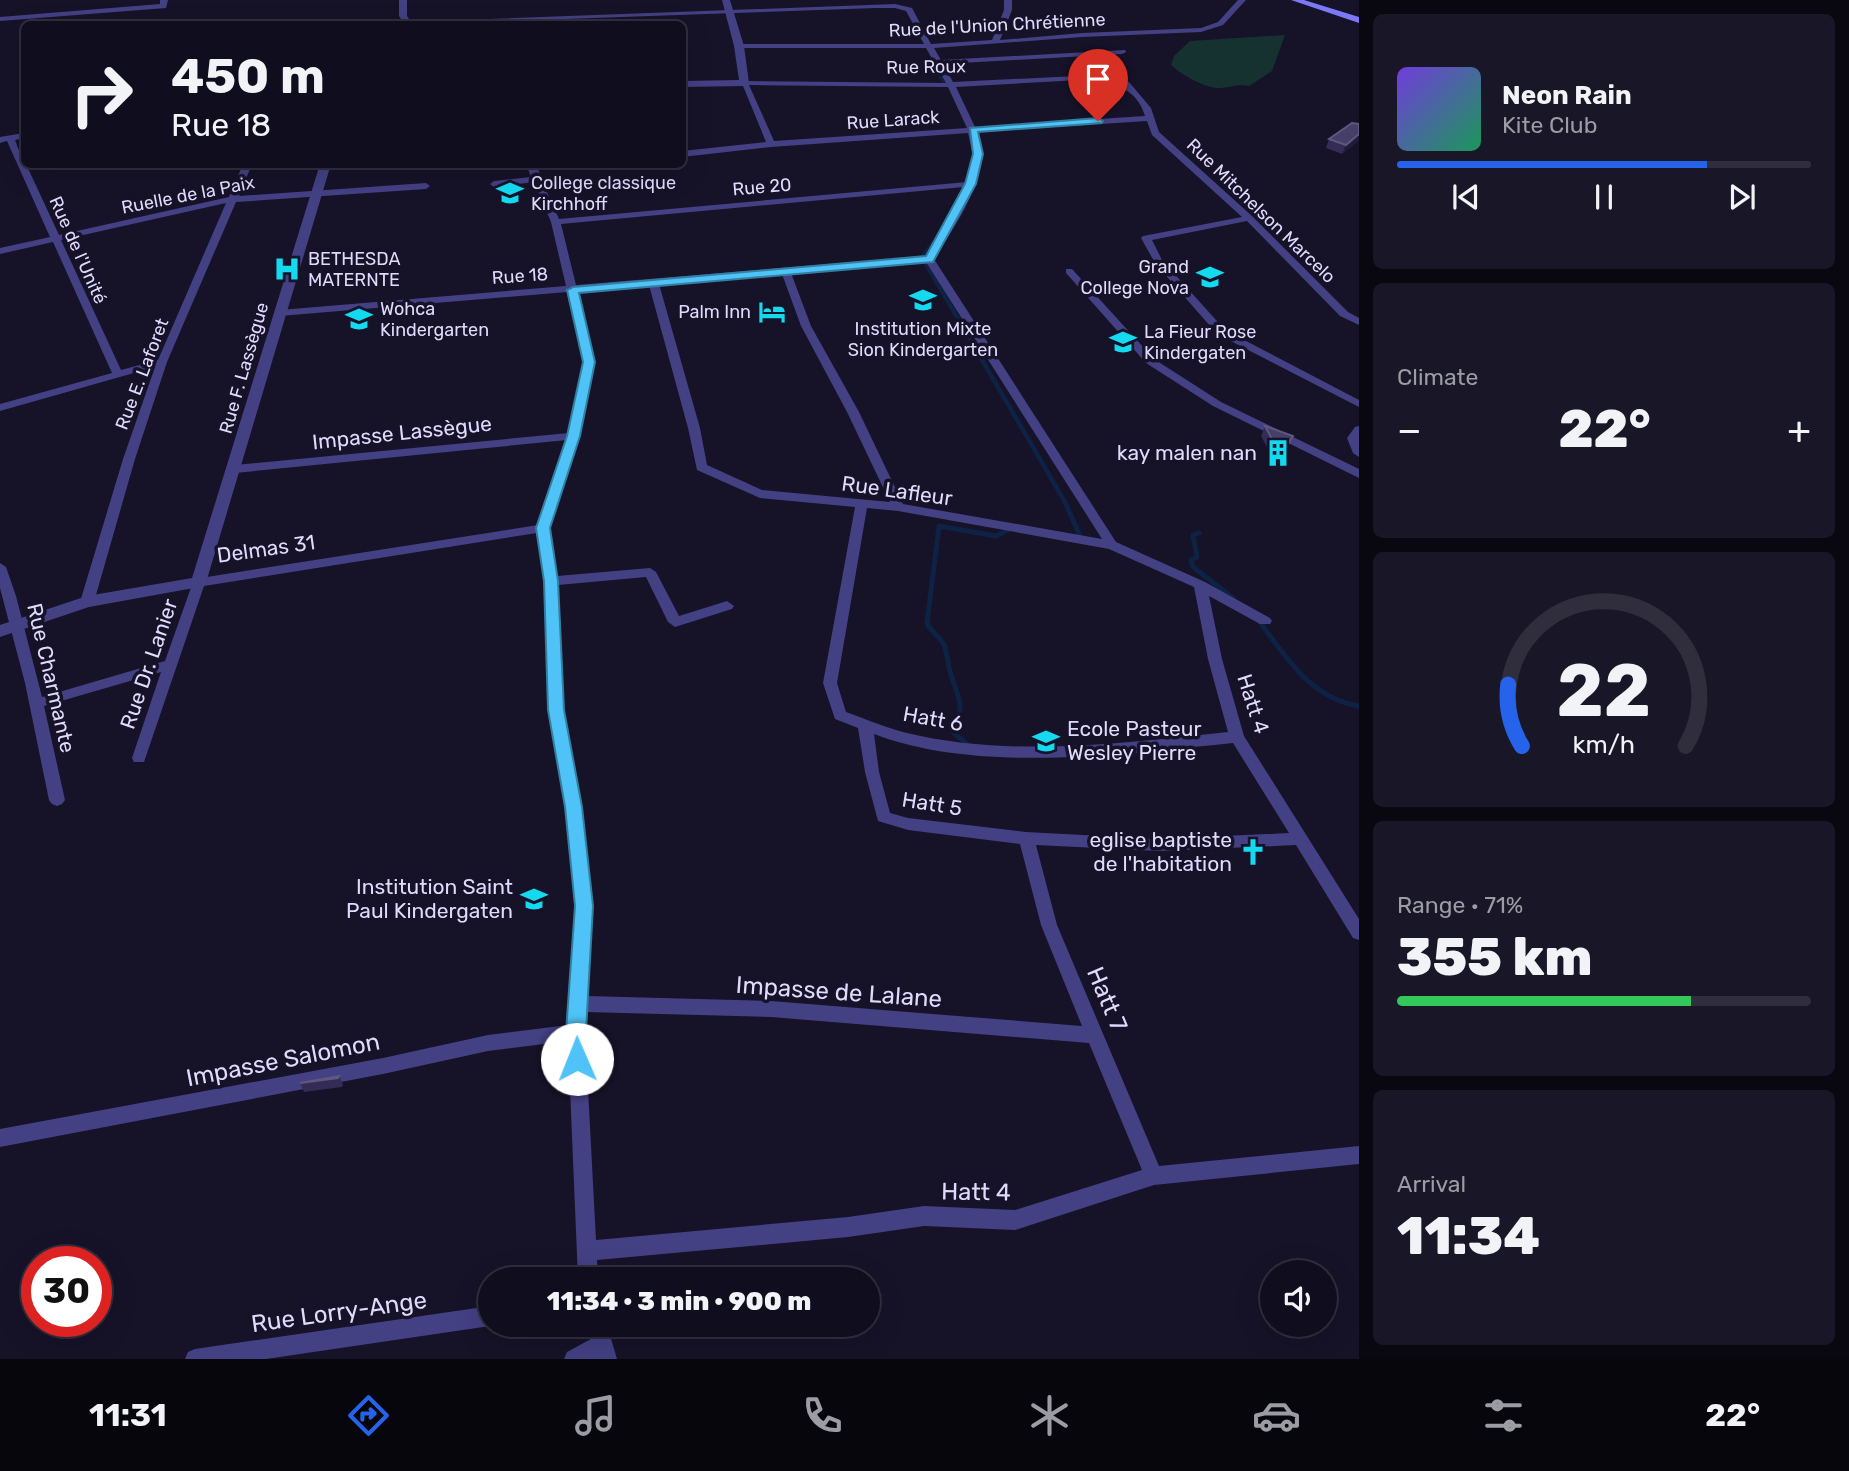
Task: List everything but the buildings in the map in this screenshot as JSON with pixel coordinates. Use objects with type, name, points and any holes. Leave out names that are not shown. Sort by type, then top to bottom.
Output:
[{"type":"main road","points":[[1295,0],[1359,18]]},
{"type":"main road","points":[[1308,0],[1359,18]]},
{"type":"street","points":[[403,0],[405,21]]},
{"type":"street","points":[[726,0],[739,46],[744,83],[771,144]]},
{"type":"street","points":[[995,42],[1008,10],[1008,0]]},
{"type":"street","name":"Rue de l'Union Chrétienne","points":[[739,46],[927,47],[1217,28],[1242,0]]},
{"type":"street","points":[[0,19],[163,3]]},
{"type":"street","points":[[619,21],[728,12],[895,6],[909,10],[927,47],[941,62],[949,85],[973,130],[978,154],[971,184],[929,259],[1112,545]]},
{"type":"street","points":[[941,62],[1122,52]]},
{"type":"street","name":"Rue Roux","points":[[686,84],[949,85],[1097,77],[1126,84],[1147,108],[1148,118]]},
{"type":"street","name":"Rue Larack","points":[[686,154],[771,144],[1148,118]]},
{"type":"street","name":"Rue Mitchelson Marcelo","points":[[1148,118],[1155,133],[1249,218],[1344,314],[1359,322]]},
{"type":"street","name":"Rue de l'Unité","points":[[5,139],[55,238],[118,375]]},
{"type":"street","name":"Rue E. Laforet","points":[[87,602],[129,458],[162,362],[246,168]]},
{"type":"street","name":"Rue F. Lassègue","points":[[199,582],[325,168]]},
{"type":"street","points":[[537,168],[556,222],[589,362],[574,436],[543,528],[551,581],[556,710],[573,807],[584,906],[576,1032],[588,1267]]},
{"type":"street","points":[[494,184],[539,179]]},
{"type":"street","name":"Rue 20","points":[[556,222],[971,184]]},
{"type":"street","name":"Ruelle de la Paix","points":[[0,251],[233,199],[426,186]]},
{"type":"street","points":[[1249,218],[1146,238],[1158,261],[1188,298],[1222,332],[1359,404]]},
{"type":"street","name":"Rue 18","points":[[280,313],[929,259]]},
{"type":"street","points":[[1069,271],[1150,361],[1217,404],[1359,474]]},
{"type":"street","points":[[786,272],[806,326],[853,412],[898,507]]},
{"type":"street","name":"Rue Lafleur","points":[[653,281],[694,428],[701,467],[760,494],[898,507],[1112,545],[1200,585],[1265,621]]},
{"type":"street","points":[[0,408],[162,362]]},
{"type":"street","points":[[1359,429],[1353,438],[1359,453]]},
{"type":"street","name":"Impasse Lassègue","points":[[235,469],[574,436]]},
{"type":"street","name":"Hatt 6","points":[[862,504],[830,684],[840,715],[909,740],[988,749],[1108,750],[1237,737]]},
{"type":"street","name":"Delmas 31","points":[[0,631],[87,602],[543,528]]},
{"type":"street","name":"Rue Charmante","points":[[0,568],[19,625],[57,800]]},
{"type":"street","points":[[551,581],[650,572],[675,622],[727,606]]},
{"type":"street","name":"Rue Dr. Lanier","points":[[139,758],[199,582]]},
{"type":"street","name":"Hatt 4","points":[[1200,585],[1215,659],[1237,737],[1359,933]]},
{"type":"street","points":[[38,703],[171,664]]},
{"type":"street","name":"Hatt 5","points":[[865,724],[872,772],[883,817],[908,824],[1026,838]]},
{"type":"street","points":[[1026,838],[1159,845],[1299,839]]},
{"type":"street","name":"Hatt 7","points":[[1026,838],[1049,925],[1154,1176]]},
{"type":"street","name":"Impasse de Lalane","points":[[578,1004],[771,1009],[1095,1035]]},
{"type":"street","name":"Impasse Salomon","points":[[0,1138],[383,1066],[488,1043],[576,1032]]},
{"type":"street","name":"Hatt 4","points":[[587,1251],[848,1227],[924,1216],[1015,1220],[1154,1176],[1358,1159]]},
{"type":"street","name":"Rue Lorry-Ange","points":[[195,1359],[478,1318]]},
{"type":"street","points":[[574,1359],[602,1342]]},
{"type":"green space","points":[[1285,35],[1272,71],[1249,86],[1215,88],[1201,84],[1171,65],[1174,56],[1190,41]]},
{"type":"waterway","points":[[932,53],[934,68],[950,88]]},
{"type":"waterway","points":[[944,230],[922,257],[1065,501]]},
{"type":"waterway","points":[[1065,501],[1081,538],[1078,538]]},
{"type":"waterway","points":[[967,744],[954,733],[960,705],[944,645],[927,623],[939,526],[996,536],[1010,529]]},
{"type":"waterway","points":[[1199,533],[1193,535],[1197,557],[1191,560],[1193,567],[1233,598]]},
{"type":"waterway","points":[[1259,621],[1290,662],[1313,685],[1342,702],[1359,706]]},
{"type":"place","name":"College classique Kirchhoff","points":[[510,193]]},
{"type":"place","name":"BETHESDA MATERNTE","points":[[287,269]]},
{"type":"place","name":"Grand College Nova","points":[[1210,277]]},
{"type":"place","name":"Institution Mixte Sion Kindergarten","points":[[923,300]]},
{"type":"place","name":"Palm Inn","points":[[772,312]]},
{"type":"place","name":"Wohca Kindergarten","points":[[359,319]]},
{"type":"place","name":"La Fieur Rose Kindergaten","points":[[1123,342]]},
{"type":"place","name":"kay malen nan","points":[[1278,453]]},
{"type":"place","name":"Ecole Pasteur Wesley Pierre","points":[[1046,741]]},
{"type":"place","name":"eglise baptiste de l'habitation","points":[[1253,852]]},
{"type":"place","name":"Institution Saint Paul Kindergaten","points":[[534,899]]},
{"type":"route","points":[[577,1059],[576,1032],[584,906],[573,807],[556,710],[551,581],[543,528],[574,436],[589,362],[573,290],[929,259],[971,184],[978,154],[973,130],[1098,121]]}]
